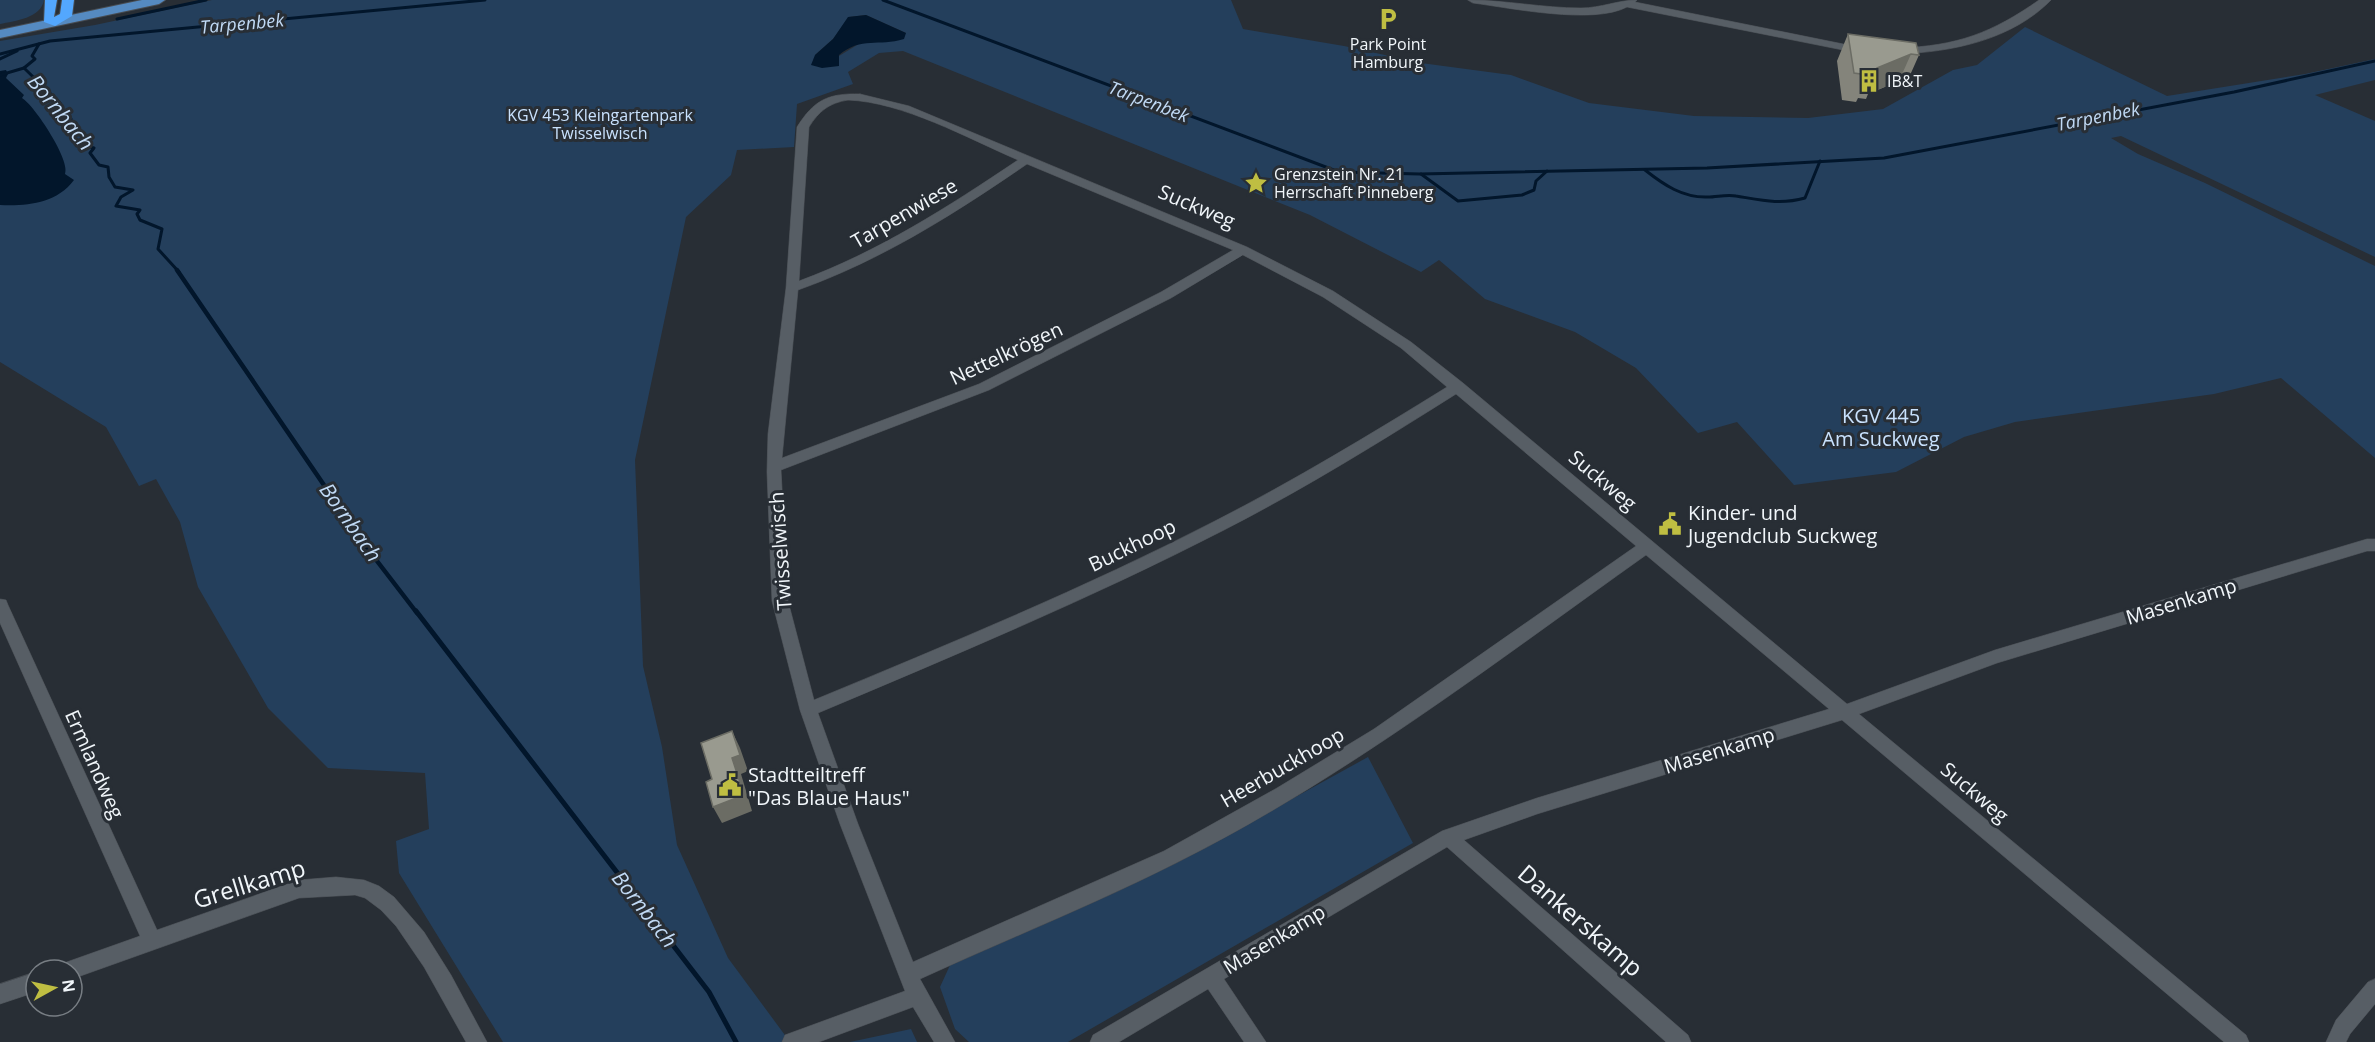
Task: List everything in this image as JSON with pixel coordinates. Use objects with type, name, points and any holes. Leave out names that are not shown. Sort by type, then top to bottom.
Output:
[{"type":"highway","points":[[51,0],[58,18]]},
{"type":"highway","points":[[58,18],[68,0]]},
{"type":"main road","points":[[0,27],[159,0]]},
{"type":"main road","points":[[0,34],[58,18]]},
{"type":"street","points":[[1473,0],[1578,12],[1630,2],[1819,44],[1873,51]]},
{"type":"street","points":[[1884,51],[1929,51],[1958,47],[1997,32],[2046,0]]},
{"type":"street","name":"Suckweg","points":[[851,97],[878,100],[904,108],[1243,250],[1328,294],[1406,345],[1458,386],[2239,1042]]},
{"type":"street","name":"Twisselwisch","points":[[851,97],[830,101],[817,108],[803,127],[792,288],[775,434],[774,467],[780,602],[808,710],[849,824],[917,996],[945,1042]]},
{"type":"street","name":"Tarpenwiese","points":[[792,288],[840,272],[897,243],[959,206],[1028,158]]},
{"type":"street","name":"Nettelkrögen","points":[[774,467],[984,387],[1166,295],[1243,250]]},
{"type":"street","name":"Buckhoop","points":[[808,710],[1050,606],[1220,525],[1392,428],[1458,386]]},
{"type":"street","name":"Masenkamp","points":[[1100,1042],[1448,837],[1537,806],[1844,712],[1995,657],[2367,545],[2375,545]]},
{"type":"street","name":"Heerbuckhoop","points":[[909,974],[1170,858],[1283,794],[1380,734],[1647,546]]},
{"type":"street","name":"Ermlandweg","points":[[0,605],[152,940]]},
{"type":"street","name":"Dankerskamp","points":[[1448,837],[1681,1042]]},
{"type":"street","name":"Grellkamp","points":[[84,965],[299,889],[337,885],[372,892],[409,925],[477,1042]]},
{"type":"street","points":[[1211,976],[1256,1042]]},
{"type":"street","points":[[0,994],[24,986]]},
{"type":"street","points":[[2336,1042],[2343,1027],[2375,989]]},
{"type":"street","points":[[792,1042],[917,996]]},
{"type":"green space","points":[[0,0],[44,0],[42,6],[33,15],[0,24]]},
{"type":"green space","points":[[212,0],[1231,0],[1243,29],[1344,46],[1421,63],[1511,75],[1589,103],[1694,116],[1808,118],[1883,109],[1953,70],[1977,65],[2025,27],[2167,96],[2305,74],[2375,59],[2375,80],[2315,95],[2375,121],[2375,257],[2121,136],[2111,138],[2138,154],[2205,183],[2375,266],[2375,458],[2281,378],[2214,394],[2015,422],[1964,437],[1896,472],[1794,485],[1737,422],[1698,433],[1636,368],[1575,332],[1485,299],[1439,260],[1421,272],[1310,215],[903,51],[879,53],[848,72],[853,84],[797,104],[794,147],[737,150],[731,175],[686,217],[635,460],[643,666],[662,747],[677,845],[728,958],[790,1042],[503,1042],[399,873],[396,841],[429,829],[425,773],[328,768],[268,708],[198,587],[180,522],[156,479],[139,486],[106,427],[0,362],[0,41],[95,25]],"holes":[[[866,15],[906,33],[873,42],[862,42],[839,56],[815,55],[833,39],[849,17]]]},
{"type":"green space","points":[[1368,757],[1413,843],[1068,1042],[969,1042],[955,1029],[940,987],[951,963],[1176,863]]},
{"type":"green space","points":[[911,1029],[917,1042],[850,1042]]},
{"type":"shaded area","points":[[866,15],[906,33],[904,39],[863,44],[847,49],[839,55],[839,66],[822,68],[811,65],[815,55],[833,39],[848,17]]},
{"type":"shaded area","points":[[6,70],[8,74],[6,78],[24,95],[22,98],[35,111],[51,134],[63,158],[65,174],[74,180],[59,194],[31,204],[0,205],[0,71]]},
{"type":"building","points":[[1848,34],[1916,43],[1919,55],[1911,54],[1877,68],[1878,72],[1867,71],[1868,75],[1854,73]]},
{"type":"building","points":[[732,731],[740,755],[732,758],[744,795],[713,807],[706,782],[712,779],[701,743]]},
{"type":"waterway","points":[[117,19],[206,0]]},
{"type":"waterway","name":"Tarpenbek","points":[[0,54],[50,41],[485,0]]},
{"type":"waterway","name":"Tarpenbek","points":[[883,0],[1339,172],[1420,174],[1547,171]]},
{"type":"waterway","points":[[24,68],[35,59],[32,56],[39,44]]},
{"type":"waterway","name":"Tarpenbek","points":[[0,59],[17,51]]},
{"type":"waterway","name":"Tarpenbek","points":[[1820,162],[1884,158],[2234,92],[2375,61]]},
{"type":"waterway","name":"Bornbach","points":[[0,75],[24,68]]},
{"type":"waterway","name":"Bornbach","points":[[24,68],[60,103],[61,113],[71,119],[70,126],[85,137],[82,145],[94,148],[90,153],[99,165],[108,167],[109,177],[115,187],[133,190],[121,197],[116,206],[140,210],[137,214],[140,220],[162,229],[158,249],[179,272]]},
{"type":"waterway","name":"Tarpenbek","points":[[1547,171],[1707,168],[1820,162]]},
{"type":"waterway","name":"Tarpenbek","points":[[1645,170],[1682,193],[1699,197],[1733,195],[1770,201],[1787,201],[1805,198],[1820,162]]},
{"type":"waterway","name":"Tarpenbek","points":[[1421,174],[1458,201],[1522,195],[1534,190],[1536,181],[1547,171]]},
{"type":"waterway","name":"Bornbach","points":[[177,270],[367,548],[417,613]]},
{"type":"waterway","name":"Bornbach","points":[[416,611],[709,992],[736,1042]]},
{"type":"place","name":"Park Point Hamburg","points":[[1388,19]]},
{"type":"place","name":"IB&T","points":[[1869,81]]},
{"type":"place","name":"Grenzstein Nr. 21 Herrschaft Pinneberg","points":[[1256,183]]},
{"type":"place","name":"Kinder- und Jugendclub Suckweg","points":[[1670,524]]},
{"type":"place","name":"Stadtteiltreff \"Das Blaue Haus\"","points":[[730,785]]},
{"type":"park label","name":"KGV 453 Kleingartenpark Twisselwisch","points":[[600,124]]},
{"type":"park label","name":"KGV 445 Am Suckweg","points":[[1881,426]]}]
